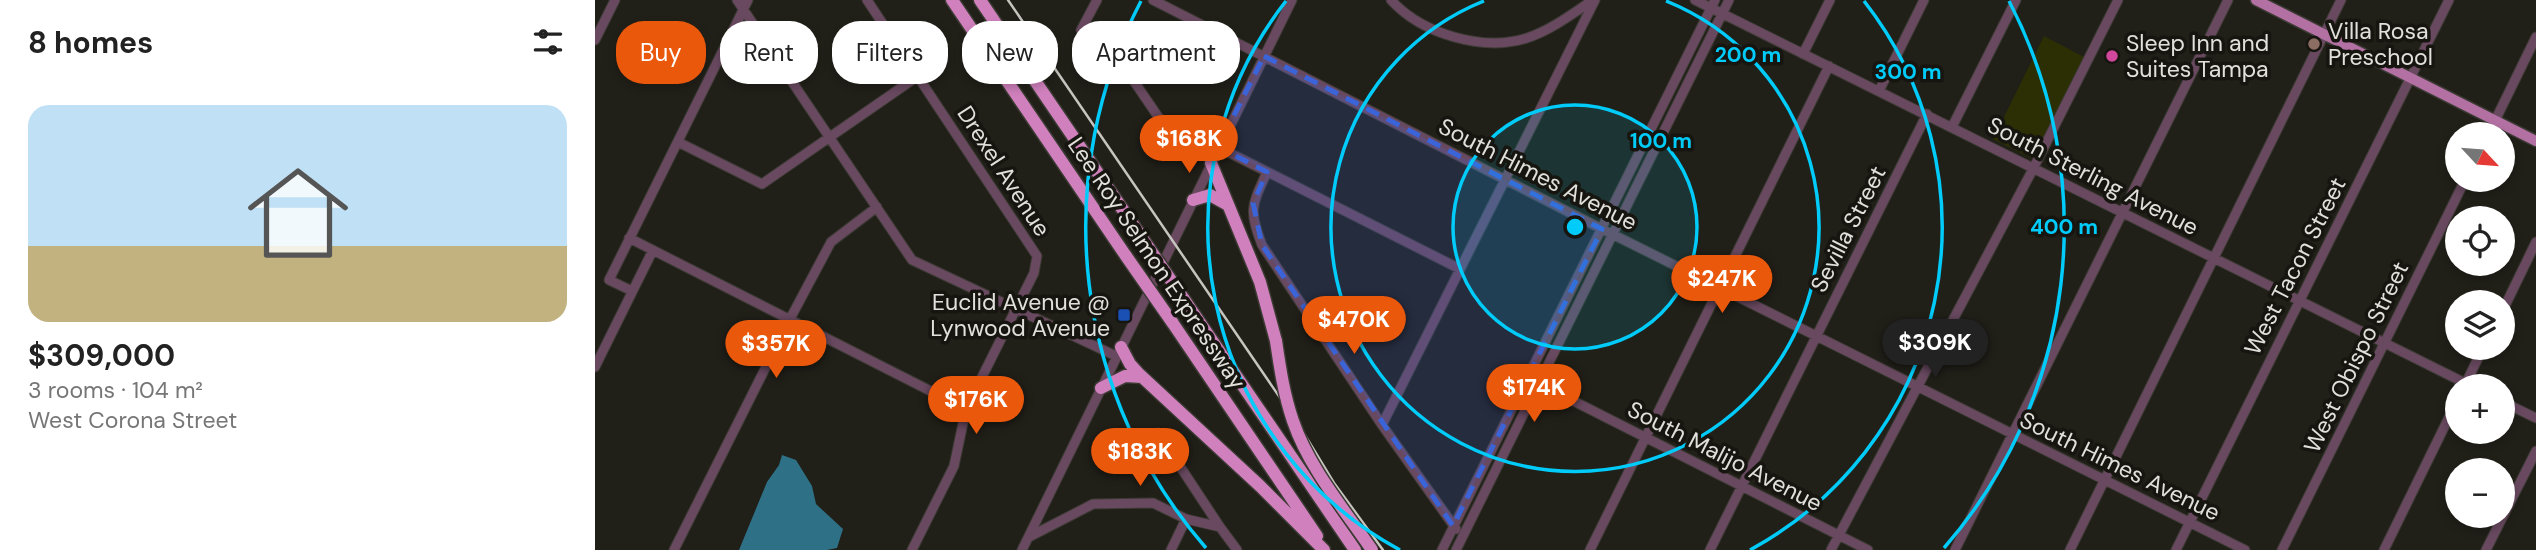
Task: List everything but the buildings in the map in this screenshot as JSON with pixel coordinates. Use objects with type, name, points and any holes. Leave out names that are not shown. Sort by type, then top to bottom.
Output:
[{"type":"highway","name":"Lee Roy Selmon Expressway","points":[[952,0],[1326,550]]},
{"type":"highway","name":"Lee Roy Selmon Expressway","points":[[980,0],[1355,550]]},
{"type":"highway","points":[[1211,163],[1260,282],[1276,341],[1285,393],[1297,432],[1318,470],[1372,550]]},
{"type":"highway","points":[[1193,200],[1210,195],[1228,205]]},
{"type":"highway","points":[[1119,351],[1143,377],[1326,550]]},
{"type":"highway","points":[[1101,388],[1125,376],[1143,377]]},
{"type":"main road","points":[[2256,0],[2536,141]]},
{"type":"street","points":[[595,40],[615,0]]},
{"type":"street","points":[[737,0],[912,260],[1015,309],[1119,351]]},
{"type":"street","points":[[632,291],[609,280],[748,0]]},
{"type":"street","name":"Drexel Avenue","points":[[867,0],[881,21]]},
{"type":"street","points":[[1097,0],[1081,30],[1112,49],[1160,118]]},
{"type":"street","name":"South Himes Avenue","points":[[1153,0],[1602,229],[2245,550]]},
{"type":"street","points":[[1022,550],[1292,0]]},
{"type":"street","points":[[1391,0],[1398,8],[1426,26],[1456,37],[1492,43],[1526,38],[1559,23],[1594,0]]},
{"type":"street","points":[[1382,425],[1594,0]]},
{"type":"street","name":"South Sterling Avenue","points":[[1695,0],[1713,4],[1723,14],[2445,374]]},
{"type":"street","points":[[1442,550],[1612,234],[1729,0]]},
{"type":"street","points":[[1803,54],[1831,0]]},
{"type":"street","points":[[1878,91],[1924,0]]},
{"type":"street","points":[[1952,127],[2016,0]]},
{"type":"street","points":[[1831,550],[2033,169],[2118,0]]},
{"type":"street","points":[[1955,550],[2228,0]]},
{"type":"street","points":[[2070,550],[2341,0]]},
{"type":"street","name":"West Tacon Street","points":[[2176,550],[2449,0]]},
{"type":"street","points":[[1456,550],[1602,229],[1713,4]]},
{"type":"street","points":[[2495,120],[2536,37]]},
{"type":"street","points":[[1590,550],[1829,66]]},
{"type":"street","points":[[678,142],[762,184],[906,84]]},
{"type":"street","name":"Drexel Avenue","points":[[923,84],[1037,256],[1034,274],[1015,309]]},
{"type":"street","name":"Sevilla Street","points":[[1710,550],[1927,114]]},
{"type":"street","points":[[1655,122],[1665,127]]},
{"type":"street","points":[[1218,147],[1460,269]]},
{"type":"street","points":[[1267,172],[1253,203],[1253,217],[1262,245],[1382,425],[1453,526],[1463,534]]},
{"type":"street","name":"West Obispo Street","points":[[2281,550],[2459,192]]},
{"type":"street","points":[[674,550],[831,242],[877,207]]},
{"type":"street","points":[[629,238],[966,409]]},
{"type":"street","points":[[2513,290],[2536,242]]},
{"type":"street","points":[[595,367],[653,250]]},
{"type":"street","points":[[912,550],[954,466],[966,409],[1015,309]]},
{"type":"street","name":"South Malijo Avenue","points":[[1533,380],[1868,550]]},
{"type":"street","points":[[2515,408],[2536,418]]},
{"type":"street","points":[[2384,550],[2445,425]]},
{"type":"street","points":[[1158,433],[1237,550]]},
{"type":"street","points":[[2486,550],[2536,451]]},
{"type":"street","points":[[1028,537],[1093,504],[1153,503],[1186,519],[1220,527]]},
{"type":"street","points":[[1171,550],[1186,519]]},
{"type":"highlighted area","points":[[1264,56],[1602,229],[1453,526],[1262,245],[1253,203],[1267,172],[1218,147]]},
{"type":"green space","points":[[2044,36],[2084,57],[2033,159],[1993,139]]},
{"type":"water","points":[[782,455],[796,460],[812,486],[816,504],[843,529],[837,548],[739,550],[767,482],[779,465]]},
{"type":"railway","points":[[1008,0],[1300,427],[1334,483],[1383,550]]},
{"type":"place","name":"Villa Rosa Preschool","points":[[2314,44]]},
{"type":"place","name":"Sleep Inn and Suites Tampa","points":[[2112,56]]},
{"type":"place","name":"Euclid Avenue @ Lynwood Avenue","points":[[1124,315]]}]
